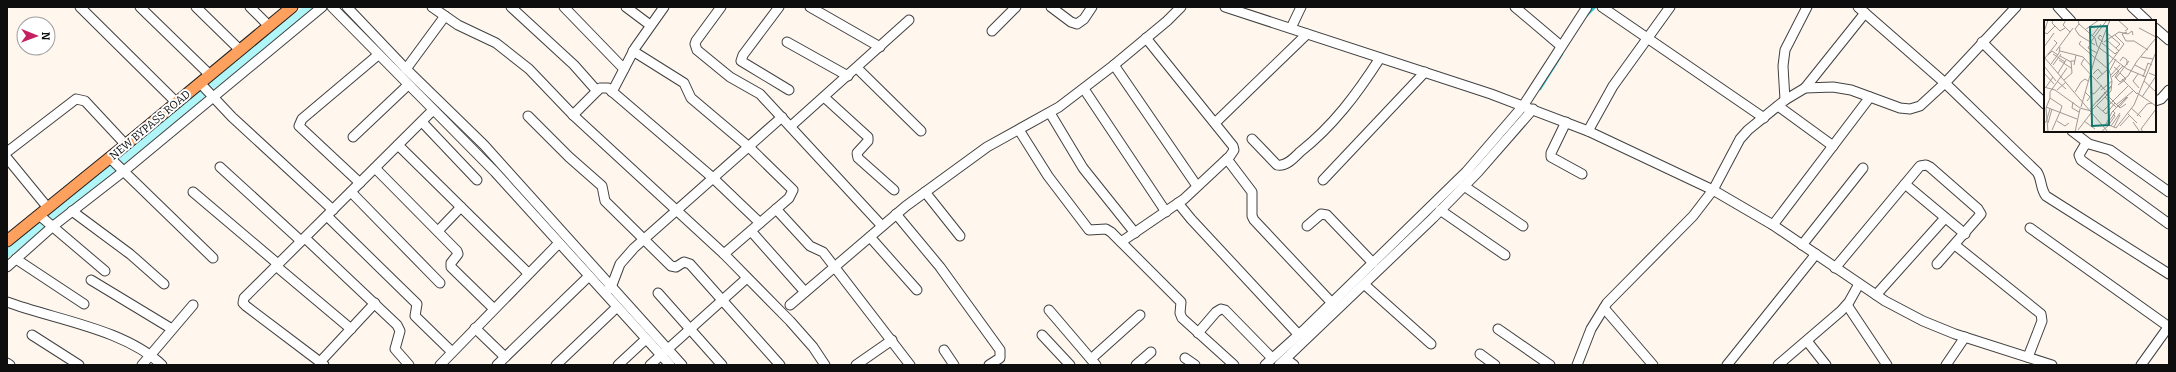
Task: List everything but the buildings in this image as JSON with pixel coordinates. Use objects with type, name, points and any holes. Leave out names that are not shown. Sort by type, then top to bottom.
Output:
[{"type":"main road","name":"NEW BYPASS ROAD","points":[[7,241],[46,222],[48,208],[118,165],[126,145],[176,102],[208,90],[210,75],[292,7]]},
{"type":"street","points":[[80,7],[176,102]]},
{"type":"street","points":[[140,7],[210,75]]},
{"type":"street","points":[[196,7],[240,50]]},
{"type":"street","points":[[250,7],[269,26]]},
{"type":"street","points":[[7,267],[16,259],[46,222],[72,211],[118,165],[208,90],[322,7]]},
{"type":"street","points":[[332,7],[495,172],[589,276],[608,289],[618,307],[646,339],[682,365]]},
{"type":"street","points":[[347,7],[406,69],[484,145],[608,289],[664,351],[670,365]]},
{"type":"street","points":[[432,7],[458,25],[496,43],[528,69],[573,116],[724,254],[790,321],[825,365]]},
{"type":"street","points":[[511,7],[574,64],[598,91]]},
{"type":"street","points":[[564,7],[624,69]]},
{"type":"street","points":[[626,7],[650,25]]},
{"type":"street","points":[[612,92],[633,51],[664,7]]},
{"type":"street","points":[[721,7],[696,41],[695,44],[697,50],[730,77],[760,94],[882,226]]},
{"type":"street","points":[[779,7],[742,55],[742,61],[789,90]]},
{"type":"street","points":[[810,7],[880,47]]},
{"type":"street","points":[[992,31],[1016,7]]},
{"type":"street","points":[[1051,7],[1077,24],[1084,19],[1092,7]]},
{"type":"street","points":[[790,305],[896,214],[987,147],[1050,113],[1084,89],[1181,7]]},
{"type":"street","points":[[1225,7],[1425,72],[1533,109],[1588,131],[1713,190],[1773,225],[1876,295],[1923,321],[2032,361],[2052,365]]},
{"type":"street","points":[[1291,28],[1301,7]]},
{"type":"street","points":[[1515,7],[1561,46]]},
{"type":"street","points":[[1602,7],[1764,118]]},
{"type":"street","points":[[1588,131],[1613,86],[1670,7]]},
{"type":"street","points":[[1781,103],[1785,50],[1807,7]]},
{"type":"street","points":[[1806,88],[1833,87],[1870,97],[1900,108],[1910,109],[1927,101],[2016,7]]},
{"type":"street","points":[[2058,7],[2071,20]]},
{"type":"street","points":[[2132,7],[2146,20]]},
{"type":"street","points":[[1265,365],[1332,303],[1466,172],[1523,106],[1584,8]]},
{"type":"street","points":[[1577,365],[1591,329],[1616,292],[1639,272],[1693,216],[1713,190],[1740,139],[1781,103],[1806,88],[1862,10],[1945,83],[2037,172],[2041,178],[2042,189],[2046,196],[2169,274]]},
{"type":"street","points":[[406,69],[445,16]]},
{"type":"street","points":[[791,126],[909,20]]},
{"type":"street","points":[[2156,29],[2169,40]]},
{"type":"street","points":[[1215,123],[1307,34]]},
{"type":"street","points":[[1121,242],[1178,203],[1233,153],[1233,146],[1146,38]]},
{"type":"street","points":[[787,42],[848,76]]},
{"type":"street","points":[[1982,42],[2044,103]]},
{"type":"street","points":[[633,51],[684,83],[691,98],[749,147],[793,190],[789,198],[724,254]]},
{"type":"street","points":[[360,183],[299,126],[302,119],[378,55]]},
{"type":"street","points":[[1252,139],[1277,165],[1286,164],[1316,140],[1339,116],[1380,58]]},
{"type":"street","points":[[1114,65],[1198,186]]},
{"type":"street","points":[[857,68],[921,131]]},
{"type":"street","points":[[1324,180],[1425,72]]},
{"type":"street","points":[[353,138],[408,85]]},
{"type":"street","points":[[573,116],[598,91],[605,87],[713,178],[760,224]]},
{"type":"street","points":[[1084,89],[1166,212]]},
{"type":"street","points":[[208,90],[232,117],[330,213],[417,304],[415,316],[452,352]]},
{"type":"street","points":[[2156,101],[2160,99],[2169,90]]},
{"type":"street","points":[[824,97],[868,137],[868,141],[857,152],[858,158],[894,190]]},
{"type":"street","points":[[1773,225],[1870,97]]},
{"type":"street","points":[[7,152],[76,99],[85,101],[126,145]]},
{"type":"street","points":[[1781,103],[1833,146]]},
{"type":"street","points":[[1282,362],[1365,285],[1464,186],[1533,109]]},
{"type":"street","points":[[375,304],[322,363],[244,304],[246,295],[434,110]]},
{"type":"street","points":[[1050,113],[1083,168],[1134,233]]},
{"type":"street","points":[[528,116],[569,157],[602,186],[605,201],[671,266],[676,267],[684,262],[690,264],[721,301],[780,365]]},
{"type":"street","points":[[608,289],[620,264],[644,239],[782,117]]},
{"type":"street","points":[[422,122],[477,180]]},
{"type":"street","points":[[1566,122],[1551,153],[1551,157],[1582,174]]},
{"type":"street","points":[[1019,130],[1048,176],[1089,230],[1106,228],[1181,302],[1180,315],[1234,365]]},
{"type":"street","points":[[2073,132],[2086,143],[2110,150],[2169,192]]},
{"type":"street","points":[[2086,143],[2079,155],[2081,160],[2169,224]]},
{"type":"street","points":[[398,145],[528,273]]},
{"type":"street","points":[[7,158],[48,208]]},
{"type":"street","points":[[1227,160],[1252,192],[1252,216],[1254,220],[1332,303]]},
{"type":"street","points":[[118,165],[213,258]]},
{"type":"street","points":[[1835,268],[1920,166],[1930,167],[1980,212],[1980,218],[1937,264]]},
{"type":"street","points":[[220,167],[303,239],[375,304],[400,329],[395,349],[408,365]]},
{"type":"street","points":[[375,168],[458,252],[451,267],[493,308]]},
{"type":"street","points":[[1802,245],[1863,168]]},
{"type":"street","points":[[1905,184],[1965,234]]},
{"type":"street","points":[[1464,186],[1523,226]]},
{"type":"street","points":[[193,192],[351,329]]},
{"type":"street","points":[[351,192],[440,283]]},
{"type":"street","points":[[925,192],[960,236]]},
{"type":"street","points":[[1178,203],[1191,219],[1298,334]]},
{"type":"street","points":[[438,231],[461,207]]},
{"type":"street","points":[[776,210],[810,246],[823,252],[910,365]]},
{"type":"street","points":[[1440,210],[1506,255]]},
{"type":"street","points":[[72,211],[130,254],[164,284]]},
{"type":"street","points":[[896,214],[944,272],[1000,350],[1000,358],[989,365]]},
{"type":"street","points":[[1307,226],[1321,214],[1326,215],[1373,263]]},
{"type":"street","points":[[1876,295],[1946,218]]},
{"type":"street","points":[[46,222],[105,271]]},
{"type":"street","points":[[2030,228],[2169,327],[2141,365]]},
{"type":"street","points":[[751,231],[805,292]]},
{"type":"street","points":[[870,237],[917,290]]},
{"type":"street","points":[[440,365],[493,308],[559,243]]},
{"type":"street","points":[[1955,245],[2041,314],[2042,321],[2032,361]]},
{"type":"street","points":[[1727,365],[1816,254]]},
{"type":"street","points":[[16,259],[84,304]]},
{"type":"street","points":[[497,365],[589,276]]},
{"type":"street","points":[[650,365],[747,278]]},
{"type":"street","points":[[91,280],[172,329]]},
{"type":"street","points":[[1778,365],[1847,305],[1859,284]]},
{"type":"street","points":[[1365,285],[1431,344]]},
{"type":"street","points":[[658,293],[722,365]]},
{"type":"street","points":[[7,302],[120,339],[150,354],[162,365]]},
{"type":"street","points":[[142,365],[193,305]]},
{"type":"street","points":[[1847,305],[1887,365]]},
{"type":"street","points":[[556,365],[618,307]]},
{"type":"street","points":[[1604,308],[1654,365]]},
{"type":"street","points":[[1198,333],[1216,312],[1221,309],[1224,310],[1272,358]]},
{"type":"street","points":[[1049,310],[1094,362],[1140,315]]},
{"type":"street","points":[[475,328],[505,357]]},
{"type":"street","points":[[1498,329],[1550,365]]},
{"type":"street","points":[[32,335],[79,365]]},
{"type":"street","points":[[1042,335],[1070,365]]},
{"type":"street","points":[[1946,365],[1965,337]]},
{"type":"street","points":[[618,365],[646,339]]},
{"type":"street","points":[[856,365],[892,340]]},
{"type":"street","points":[[1807,341],[1826,365]]},
{"type":"street","points":[[944,350],[954,365]]},
{"type":"street","points":[[1136,365],[1151,352]]},
{"type":"street","points":[[1480,354],[1495,365]]},
{"type":"street","points":[[1185,358],[1195,365]]},
{"type":"street","points":[[1282,362],[1294,365]]},
{"type":"waterway","points":[[7,253],[310,7]]},
{"type":"waterway","points":[[1586,16],[1595,7]]},
{"type":"waterway","points":[[1540,89],[1562,54]]},
{"type":"waterway","points":[[408,77],[451,120]]},
{"type":"waterway","points":[[1493,147],[1502,138]]},
{"type":"waterway","points":[[1410,234],[1426,217]]},
{"type":"waterway","points":[[1376,265],[1387,255]]}]
